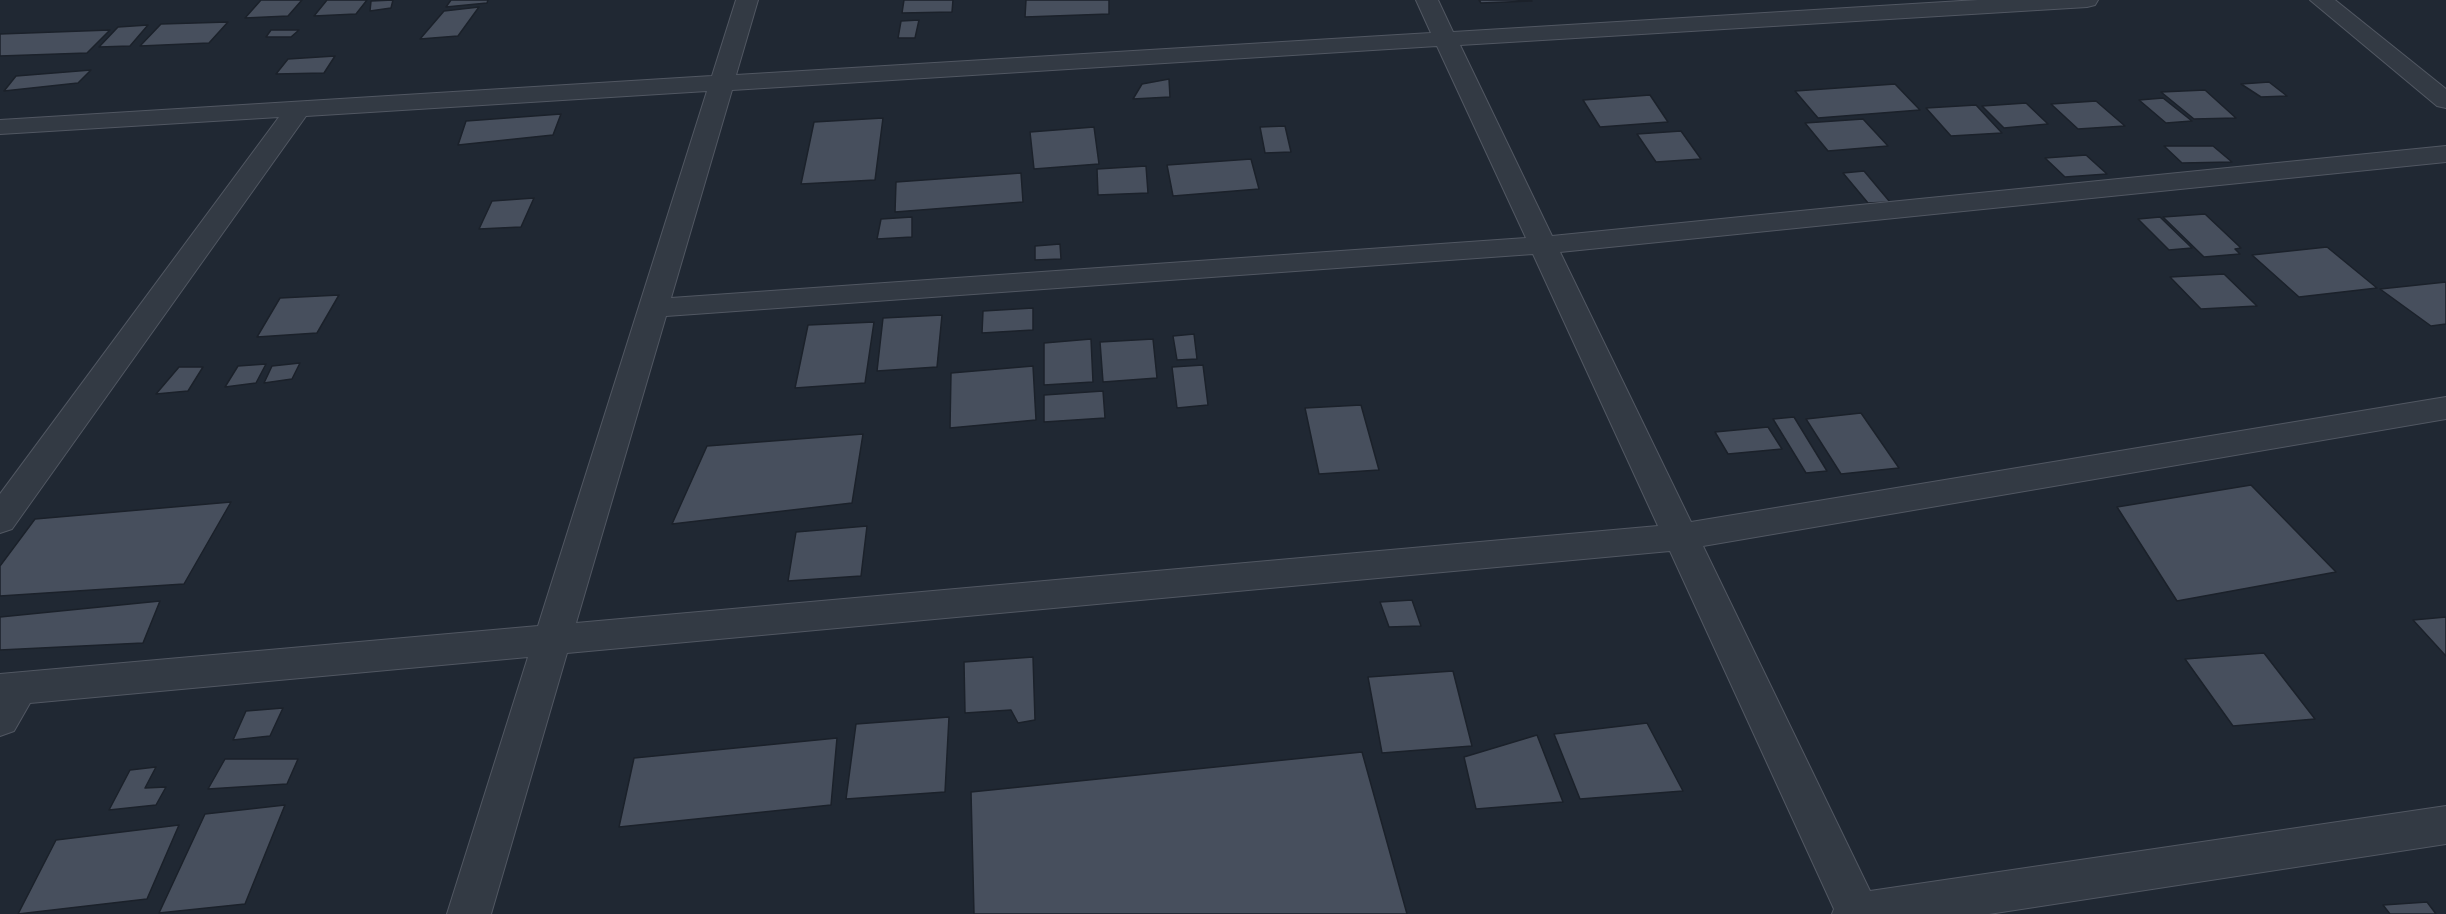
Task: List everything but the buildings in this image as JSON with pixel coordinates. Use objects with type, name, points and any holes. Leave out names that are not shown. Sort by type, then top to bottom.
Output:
[{"type":"street","points":[[469,914],[747,0]]},
{"type":"street","points":[[1427,0],[1859,914]]},
{"type":"street","points":[[0,127],[2087,0]]},
{"type":"street","points":[[2321,0],[2446,101]]},
{"type":"street","points":[[0,520],[298,109]]},
{"type":"street","points":[[655,308],[1543,245],[2446,154]]},
{"type":"street","points":[[6,699],[552,639],[1681,537],[2446,408]]},
{"type":"street","points":[[1854,914],[2446,825]]}]
